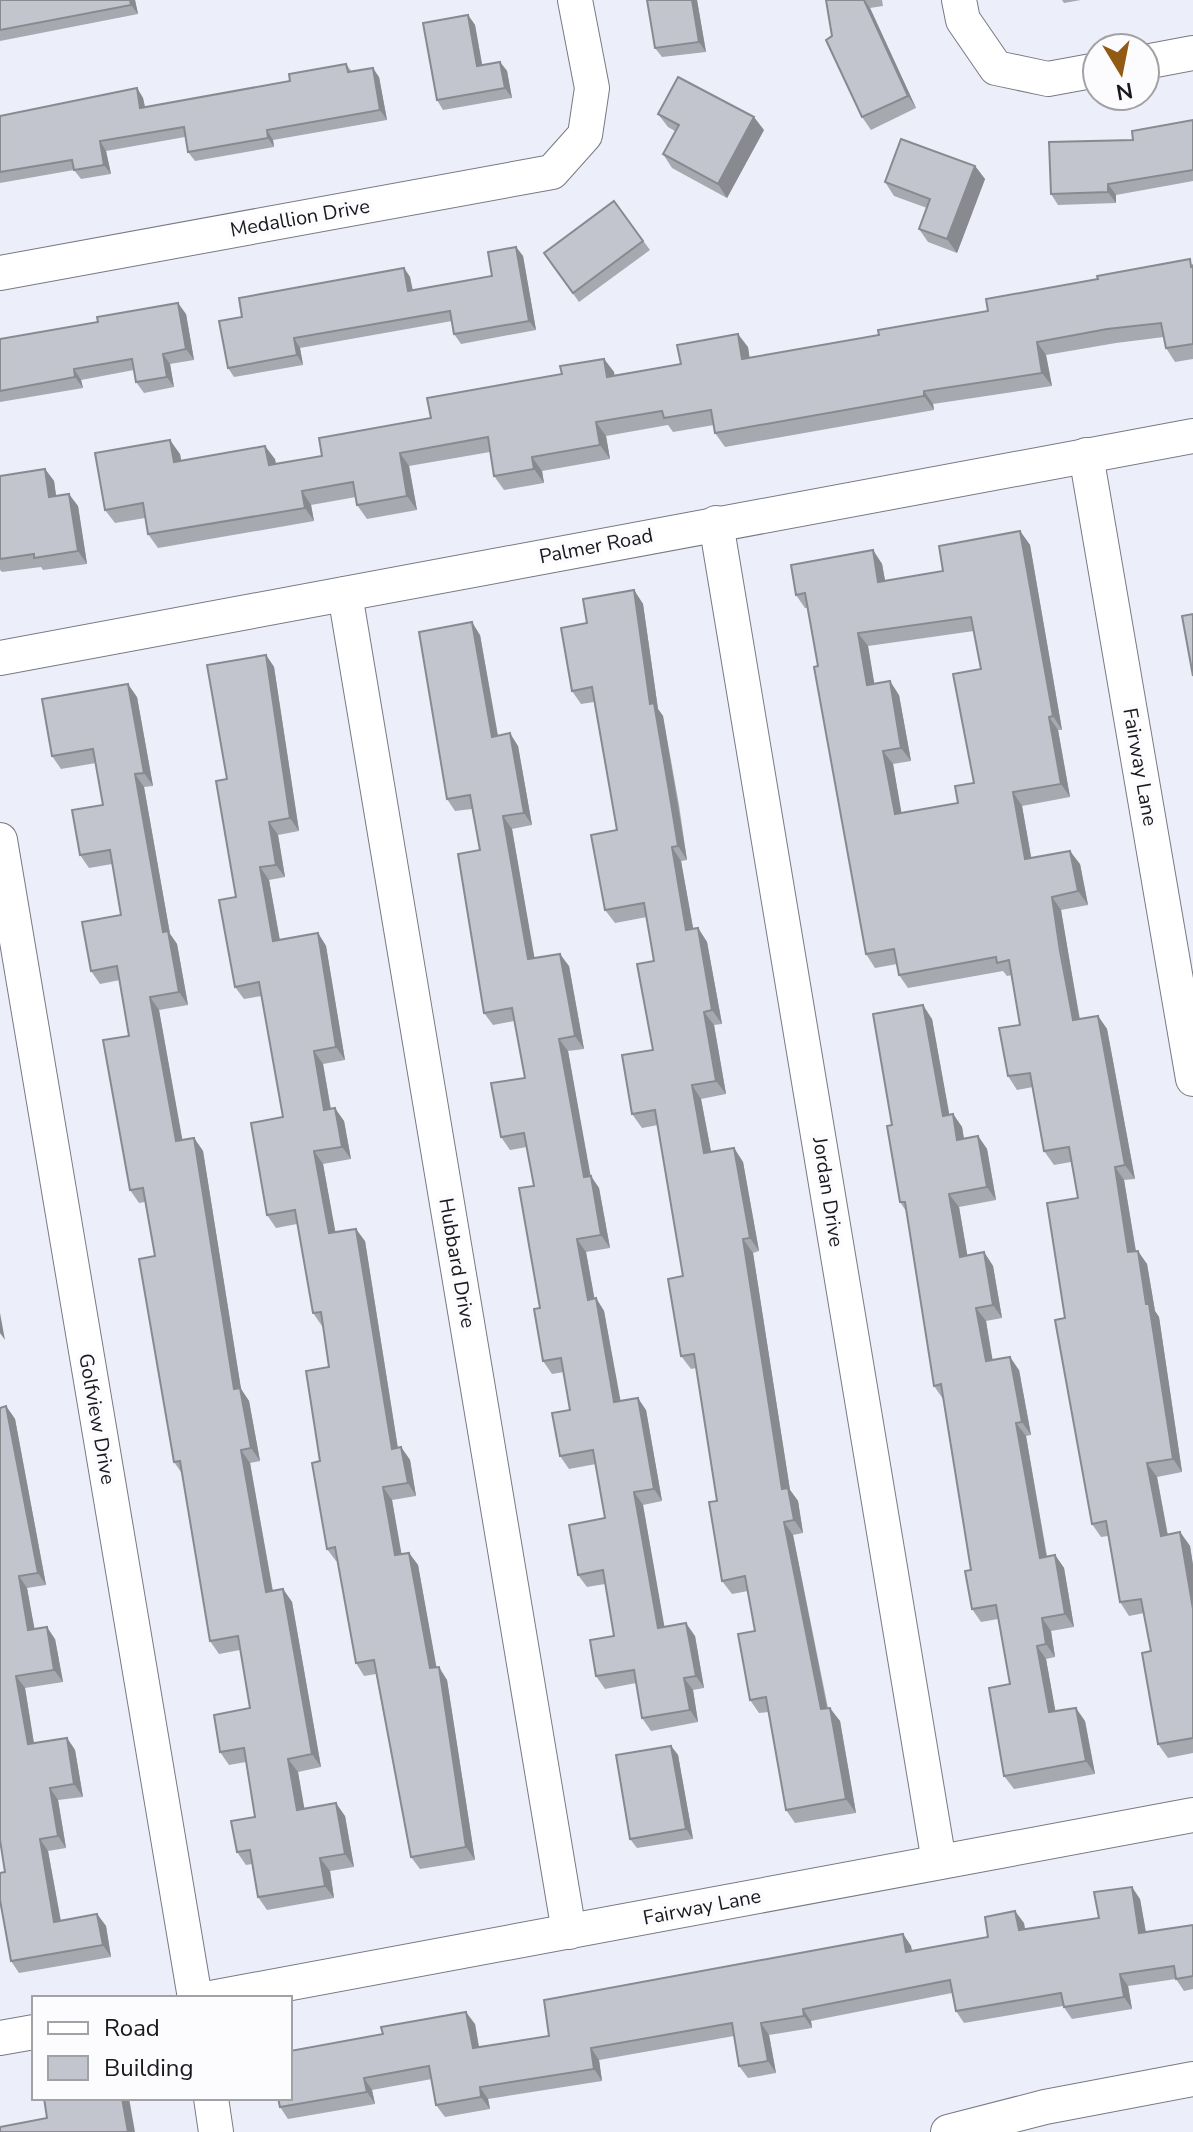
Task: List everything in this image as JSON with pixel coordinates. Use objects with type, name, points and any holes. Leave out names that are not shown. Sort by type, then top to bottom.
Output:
[{"type":"street","name":"Medallion Drive","points":[[0,273],[552,172],[585,135],[592,88],[575,0]]},
{"type":"street","points":[[959,0],[963,20],[996,68],[1048,79],[1081,73]]},
{"type":"street","points":[[1161,59],[1193,53]]},
{"type":"street","name":"Palmer Road","points":[[0,658],[1193,436]]},
{"type":"street","name":"Fairway Lane","points":[[1086,455],[1193,1079]]},
{"type":"street","name":"Jordan Drive","points":[[716,523],[939,1862]]},
{"type":"street","name":"Hubbard Drive","points":[[345,594],[569,1932]]},
{"type":"street","name":"Golfview Drive","points":[[0,840],[195,1996]]},
{"type":"street","name":"Fairway Lane","points":[[222,1996],[1193,1815]]},
{"type":"street","points":[[0,2038],[32,2032]]},
{"type":"street","points":[[948,2132],[1016,2124],[1193,2079]]},
{"type":"street","points":[[211,2100],[216,2132]]},
{"type":"building","points":[[0,0],[130,0],[131,5],[0,30]]},
{"type":"building","points":[[647,0],[692,0],[699,42],[655,48]]},
{"type":"building","points":[[826,0],[864,0],[908,96],[862,117],[826,40],[832,36]]},
{"type":"building","points":[[468,15],[477,66],[500,62],[505,88],[437,100],[423,23]]},
{"type":"building","points":[[346,64],[348,72],[373,68],[380,110],[267,130],[268,138],[188,152],[184,127],[100,141],[104,165],[74,170],[72,160],[0,172],[0,116],[137,88],[140,108],[290,81],[289,74]]},
{"type":"building","points":[[678,77],[754,117],[718,184],[663,154],[679,125],[658,114]]},
{"type":"building","points":[[1193,120],[1193,170],[1108,184],[1108,192],[1051,194],[1049,142],[1133,140],[1132,131]]},
{"type":"building","points":[[901,139],[975,166],[947,239],[919,229],[930,199],[885,182]]},
{"type":"building","points":[[614,201],[643,241],[573,293],[544,253]]},
{"type":"building","points":[[516,247],[529,321],[454,334],[450,311],[294,338],[297,355],[228,368],[219,321],[242,317],[239,298],[404,268],[408,291],[492,276],[488,252]]},
{"type":"building","points":[[1190,259],[1193,266],[1193,344],[1166,348],[1161,323],[1037,342],[1042,373],[924,391],[924,396],[715,433],[711,410],[664,418],[662,411],[596,422],[600,445],[532,457],[534,469],[494,476],[488,437],[400,453],[407,496],[357,505],[353,482],[302,491],[305,508],[148,534],[143,503],[105,510],[95,453],[170,440],[174,462],[265,446],[269,465],[322,456],[319,438],[431,418],[427,398],[562,374],[560,366],[604,359],[607,377],[681,364],[677,345],[738,334],[742,359],[879,335],[878,330],[988,311],[986,299]]},
{"type":"building","points":[[178,303],[186,349],[163,354],[167,377],[136,382],[132,359],[74,369],[75,377],[0,391],[0,339],[98,322],[97,317]]},
{"type":"building","points":[[45,469],[49,497],[69,494],[78,551],[34,558],[34,554],[0,559],[0,476]]},
{"type":"building","points":[[1020,531],[1053,716],[1049,717],[1061,784],[1013,792],[1025,859],[1070,851],[1078,891],[1052,897],[1073,1020],[1098,1016],[1125,1165],[1115,1167],[1128,1252],[1138,1251],[1146,1304],[1149,1304],[1173,1459],[1147,1463],[1161,1536],[1180,1532],[1193,1609],[1193,1738],[1158,1744],[1142,1653],[1151,1651],[1141,1599],[1120,1602],[1106,1521],[1092,1524],[1055,1320],[1065,1318],[1047,1203],[1078,1198],[1069,1147],[1044,1151],[1030,1073],[1008,1076],[999,1028],[1020,1025],[1009,960],[997,963],[996,957],[899,975],[894,949],[866,954],[814,667],[818,666],[805,593],[796,595],[791,565],[873,550],[878,582],[943,571],[939,546]],"holes":[[[971,617],[981,669],[953,674],[974,783],[955,786],[958,803],[895,814],[883,751],[901,748],[890,681],[867,685],[858,633]]]},
{"type":"building","points":[[634,590],[650,704],[654,703],[678,846],[672,847],[686,930],[698,928],[712,1010],[704,1012],[716,1081],[692,1085],[704,1153],[734,1148],[750,1238],[743,1239],[782,1489],[788,1488],[794,1520],[784,1522],[821,1709],[830,1708],[846,1799],[786,1810],[766,1697],[750,1700],[738,1634],[755,1631],[745,1576],[722,1581],[709,1502],[717,1501],[694,1354],[681,1356],[668,1279],[683,1276],[655,1110],[632,1114],[622,1055],[653,1050],[637,964],[654,961],[644,903],[605,910],[591,835],[617,830],[592,687],[572,691],[561,628],[587,623],[583,599]]},
{"type":"building","points":[[1193,614],[1193,676],[1182,616]]},
{"type":"building","points":[[472,622],[492,737],[510,733],[524,813],[503,816],[528,959],[560,954],[575,1036],[559,1039],[584,1177],[591,1176],[601,1235],[577,1239],[588,1300],[596,1298],[614,1402],[638,1398],[654,1489],[634,1492],[658,1628],[686,1623],[696,1676],[684,1678],[690,1710],[642,1718],[634,1670],[596,1676],[590,1640],[614,1636],[603,1570],[578,1575],[569,1525],[605,1518],[593,1450],[560,1456],[552,1413],[570,1410],[561,1358],[543,1361],[534,1309],[540,1308],[519,1188],[534,1186],[524,1133],[501,1137],[491,1083],[525,1078],[512,1008],[484,1013],[458,854],[480,850],[470,795],[447,799],[419,632]]},
{"type":"building","points":[[266,655],[290,818],[269,822],[276,865],[260,867],[273,941],[318,933],[336,1047],[314,1051],[324,1110],[335,1108],[342,1147],[314,1151],[329,1233],[356,1229],[392,1449],[401,1447],[408,1483],[383,1487],[395,1555],[409,1553],[430,1668],[439,1667],[466,1847],[411,1857],[374,1660],[356,1663],[335,1547],[327,1549],[312,1463],[320,1461],[306,1371],[329,1367],[321,1312],[313,1313],[295,1210],[267,1215],[251,1123],[283,1117],[259,982],[235,987],[219,900],[236,897],[216,781],[227,779],[207,665]]},
{"type":"building","points":[[128,684],[144,773],[135,774],[163,932],[168,931],[179,992],[150,997],[176,1141],[194,1138],[234,1389],[240,1388],[251,1448],[241,1450],[266,1592],[283,1589],[312,1754],[288,1759],[297,1810],[336,1803],[345,1854],[320,1858],[325,1886],[258,1897],[250,1850],[237,1852],[231,1821],[255,1817],[244,1748],[220,1752],[214,1715],[250,1708],[238,1636],[210,1641],[180,1461],[174,1462],[139,1259],[155,1256],[143,1188],[130,1190],[103,1040],[129,1036],[117,966],[91,971],[82,922],[121,915],[110,850],[80,855],[72,810],[103,805],[93,749],[52,756],[42,699]]},
{"type":"building","points":[[923,1005],[943,1116],[953,1114],[957,1140],[978,1136],[987,1187],[949,1194],[960,1257],[984,1252],[993,1305],[976,1308],[986,1361],[1010,1357],[1022,1422],[1016,1423],[1040,1558],[1055,1555],[1065,1614],[1042,1618],[1046,1644],[1037,1646],[1049,1712],[1076,1708],[1086,1761],[1004,1776],[989,1688],[1010,1684],[996,1605],[972,1609],[965,1571],[971,1570],[941,1384],[934,1386],[905,1202],[900,1202],[887,1126],[892,1125],[873,1014]]},
{"type":"building","points":[[6,1406],[38,1573],[19,1576],[28,1630],[47,1627],[54,1670],[16,1676],[28,1744],[67,1738],[74,1784],[50,1788],[58,1836],[40,1839],[54,1922],[97,1914],[103,1945],[11,1961],[0,1900],[0,1873],[5,1872],[0,1840],[0,1408]]},
{"type":"building","points":[[671,1746],[686,1829],[630,1839],[616,1755]]},
{"type":"building","points":[[1132,1887],[1139,1933],[1193,1925],[1193,1976],[1176,1979],[1174,1966],[1120,1974],[1124,1997],[1064,2007],[1061,1993],[956,2011],[950,1980],[803,2009],[804,2016],[761,2023],[768,2061],[739,2066],[732,2023],[591,2048],[594,2069],[480,2087],[481,2097],[436,2105],[429,2066],[364,2078],[367,2092],[280,2107],[278,2100],[292,2100],[292,2051],[383,2034],[381,2027],[466,2012],[473,2048],[549,2036],[544,2000],[903,1934],[906,1952],[988,1937],[985,1917],[1015,1911],[1019,1930],[1099,1918],[1094,1892]]},
{"type":"building","points":[[44,2100],[122,2100],[128,2132],[0,2132],[0,2127],[47,2118]]}]
